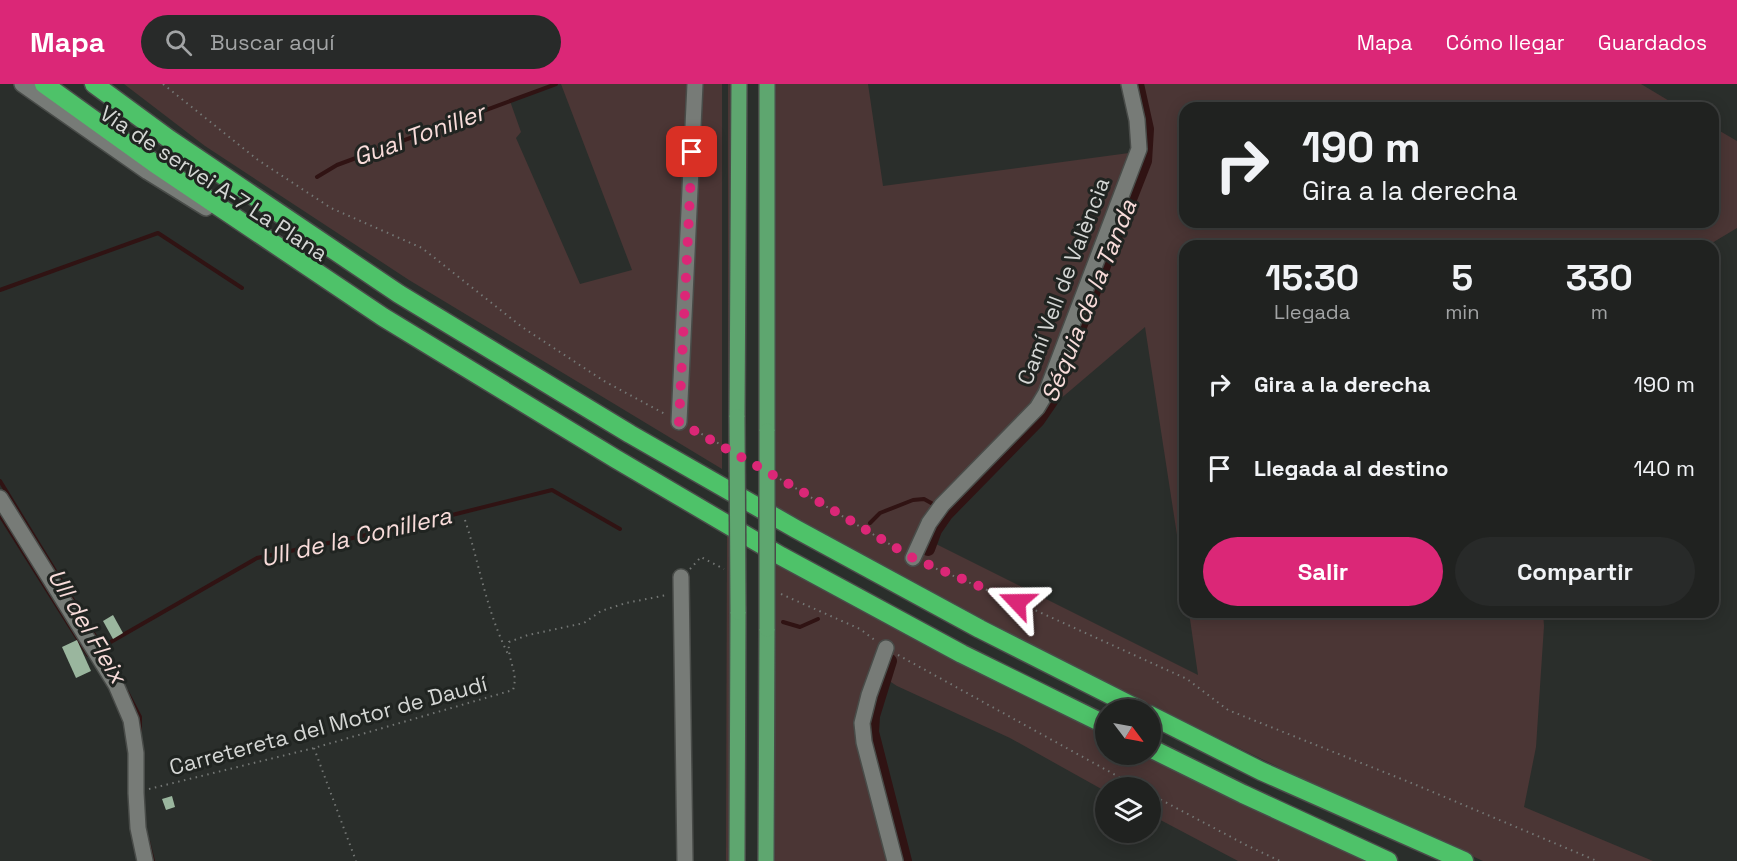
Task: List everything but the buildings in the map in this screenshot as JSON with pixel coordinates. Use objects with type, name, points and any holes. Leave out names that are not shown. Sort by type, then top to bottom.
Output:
[{"type":"highway","points":[[44,84],[154,163],[383,317],[616,459],[781,556],[962,654],[1095,720]]},
{"type":"highway","points":[[94,84],[169,139],[399,294],[630,434],[796,529],[980,629],[1118,699]]},
{"type":"highway","points":[[1161,721],[1261,771],[1464,861]]},
{"type":"highway","points":[[1161,753],[1388,861]]},
{"type":"main road","points":[[737,861],[739,84]]},
{"type":"main road","points":[[766,861],[767,84]]},
{"type":"street","name":"Via de servei A-7 La Plana","points":[[22,84],[148,172],[383,317]]},
{"type":"street","name":"Via de servei A-7 La Plana","points":[[100,84],[169,139]]},
{"type":"street","points":[[679,422],[695,84]]},
{"type":"street","name":"Camí Vell de València","points":[[913,558],[929,523],[942,505],[1032,413],[1046,393],[1139,149],[1137,120],[1129,84]]},
{"type":"street","points":[[0,498],[116,685],[131,720],[136,753],[138,828],[145,861]]},
{"type":"street","points":[[681,584],[685,861]]},
{"type":"street","points":[[886,648],[869,695],[862,723],[864,742],[895,861]]},
{"type":"path","points":[[163,84],[258,160],[331,208],[422,248],[522,327],[604,381],[728,449]]},
{"type":"path","points":[[776,477],[913,558],[1187,679],[1228,710],[1409,782],[1597,861]]},
{"type":"path","points":[[465,520],[477,559],[485,598],[508,654]]},
{"type":"path","name":"Carretereta del Motor de Daudí","points":[[136,793],[314,748],[513,690],[516,679],[508,654],[509,642],[528,635],[584,623],[601,611],[681,584]]},
{"type":"path","points":[[886,648],[1119,777]]},
{"type":"path","points":[[314,748],[356,861]]},
{"type":"path","points":[[1161,800],[1280,861]]},
{"type":"shaded area","points":[[124,84],[554,84],[510,101],[521,132],[516,138],[580,284],[632,270],[561,84],[722,84],[722,469],[409,280],[205,146]]},
{"type":"shaded area","points":[[728,84],[733,84],[732,474],[728,472]]},
{"type":"shaded area","points":[[775,84],[868,84],[883,186],[1129,153],[1139,149],[1129,84],[1641,84],[1671,102],[1179,102],[1179,228],[1719,228],[1719,130],[1737,141],[1737,228],[1717,240],[1179,240],[1179,548],[1145,327],[1052,406],[1036,408],[922,537],[1198,675],[1190,618],[1543,618],[1536,747],[1524,807],[1653,861],[1483,861],[1305,780],[1161,710],[1161,699],[1137,699],[774,508]]},
{"type":"shaded area","points":[[727,532],[731,535],[731,861],[726,861]]},
{"type":"shaded area","points":[[774,558],[1095,729],[1095,765],[1161,765],[1161,763],[1370,861],[1238,861],[1161,820],[1161,777],[1095,777],[1095,785],[1010,738],[897,686],[877,673],[861,723],[895,861],[772,861]]},
{"type":"waterway","name":"Gual Toniller","points":[[317,177],[337,165],[556,84]]},
{"type":"waterway","name":"Séquia de la Tanda","points":[[928,549],[935,530],[946,514],[1038,420],[1051,401],[1145,161],[1147,129],[1137,84]]},
{"type":"waterway","name":"Gual Toniller","points":[[0,290],[158,233],[242,288]]},
{"type":"waterway","name":"Ull del Fleix","points":[[0,481],[106,654]]},
{"type":"waterway","name":"Ull de la Conillera","points":[[102,647],[257,558],[400,528],[552,490],[620,529]]},
{"type":"waterway","name":"Ull de la Conillera","points":[[870,523],[880,513],[913,500],[924,499],[933,504]]},
{"type":"waterway","name":"Ull de la Conillera","points":[[0,515],[88,655]]},
{"type":"waterway","name":"Ull de la Conillera","points":[[783,622],[800,627],[818,619]]},
{"type":"waterway","name":"Séquia de la Tanda","points":[[890,661],[873,716],[872,732],[905,861]]},
{"type":"waterway","name":"Ull del Fleix","points":[[127,692],[140,717],[140,735]]},
{"type":"waterway","name":"Ull del Fleix","points":[[148,841],[153,861]]},
{"type":"route","points":[[692,152],[679,422],[913,558],[1017,602]]}]
